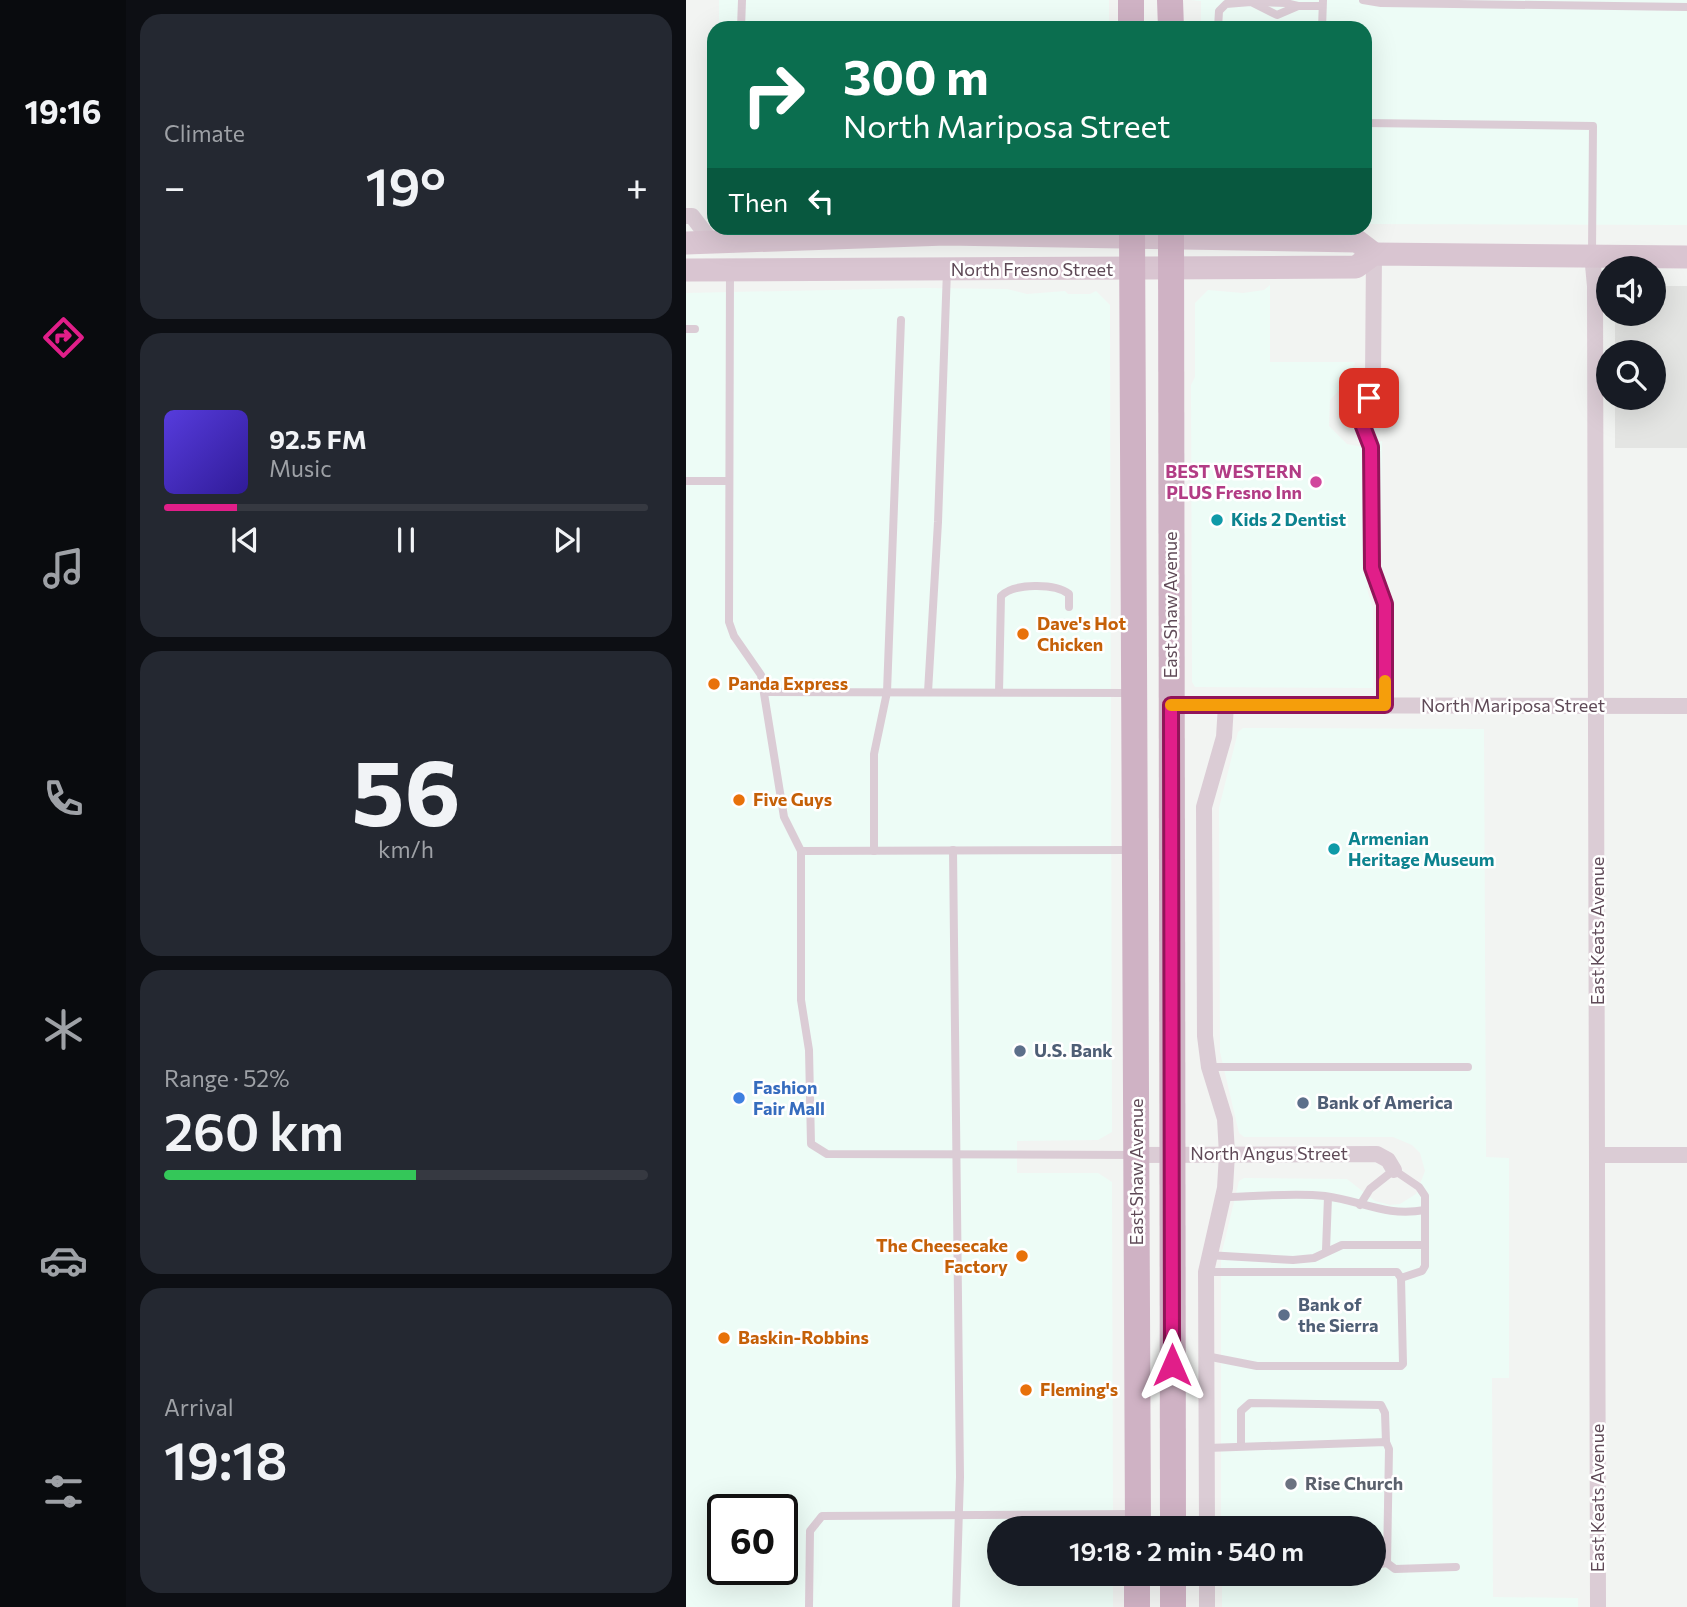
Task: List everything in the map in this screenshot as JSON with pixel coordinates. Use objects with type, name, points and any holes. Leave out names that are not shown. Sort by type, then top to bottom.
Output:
[{"type":"main road","points":[[1131,0],[1131,21]]},
{"type":"main road","points":[[1170,0],[1171,21]]},
{"type":"main road","name":"North Fresno Street","points":[[686,243],[726,237],[776,235]]},
{"type":"main road","points":[[730,270],[748,257],[817,251],[825,235]]},
{"type":"main road","name":"East Shaw Avenue","points":[[1132,235],[1138,1516]]},
{"type":"main road","name":"East Shaw Avenue","points":[[1171,235],[1173,1516]]},
{"type":"main road","name":"North Fresno Street","points":[[1320,235],[1357,241],[1374,254]]},
{"type":"main road","name":"North Fresno Street","points":[[686,270],[1356,267],[1374,254],[1687,257]]},
{"type":"main road","points":[[1134,560],[1152,619],[1153,690],[1156,698],[1171,705]]},
{"type":"main road","points":[[1135,693],[1146,701],[1153,717],[1153,788],[1170,862]]},
{"type":"main road","points":[[1137,1586],[1137,1607]]},
{"type":"main road","points":[[1173,1586],[1173,1607]]},
{"type":"street","points":[[686,216],[692,216],[707,225]]},
{"type":"street","points":[[1359,416],[1369,398],[1373,379],[1374,254]]},
{"type":"street","name":"East Keats Avenue","points":[[1592,256],[1595,286],[1598,706],[1598,1607]]},
{"type":"street","name":"North Mariposa Street","points":[[1171,705],[1687,706]]},
{"type":"street","points":[[1207,1516],[1206,1272],[1207,1255],[1223,1197],[1227,1154],[1225,1119],[1209,1067],[1205,1036],[1204,807],[1224,737],[1226,705]]},
{"type":"street","name":"North Angus Street","points":[[1137,1154],[1377,1154],[1388,1160],[1394,1170]]},
{"type":"street","points":[[1598,1154],[1687,1155]]},
{"type":"street","points":[[1207,1586],[1207,1607]]},
{"type":"lane","points":[[741,21],[742,0]]},
{"type":"lane","points":[[1363,0],[1381,3],[1687,7]]},
{"type":"lane","points":[[1218,21],[1219,11],[1226,4],[1251,2],[1278,15],[1298,6],[1322,3],[1322,21]]},
{"type":"lane","points":[[1372,124],[1592,126],[1592,256]]},
{"type":"lane","points":[[730,270],[729,622],[734,636],[757,667],[765,692],[784,817],[801,851],[801,1000],[809,1050],[811,1144],[827,1154],[1137,1154]]},
{"type":"lane","points":[[928,692],[939,508],[947,270]]},
{"type":"lane","points":[[874,851],[874,754],[887,692],[901,320]]},
{"type":"lane","points":[[1359,416],[1371,447],[1372,568],[1385,604],[1385,705]]},
{"type":"lane","points":[[686,481],[728,481]]},
{"type":"lane","points":[[999,692],[1001,596],[1012,588],[1057,588],[1069,594],[1069,607]]},
{"type":"lane","points":[[765,692],[1135,693]]},
{"type":"lane","points":[[953,850],[958,1515],[956,1607]]},
{"type":"lane","points":[[801,851],[1136,850]]},
{"type":"lane","points":[[1209,1067],[1468,1067]]},
{"type":"lane","points":[[1360,1205],[1370,1189],[1394,1170],[1419,1187],[1425,1196],[1422,1271],[1401,1278]]},
{"type":"lane","points":[[1223,1197],[1328,1197],[1386,1212],[1425,1210]]},
{"type":"lane","points":[[1326,1250],[1328,1197]]},
{"type":"lane","points":[[1207,1255],[1293,1260],[1314,1258],[1326,1250],[1342,1245],[1425,1245]]},
{"type":"lane","points":[[1206,1272],[1397,1272],[1401,1278],[1403,1364],[1257,1366],[1206,1356]]},
{"type":"lane","points":[[1241,1445],[1241,1411],[1250,1402],[1381,1405],[1385,1413],[1386,1442],[1389,1448],[1387,1563],[1395,1569],[1456,1567]]},
{"type":"lane","points":[[1207,1448],[1386,1442]]},
{"type":"lane","points":[[809,1607],[810,1531],[822,1516],[988,1516]]},
{"type":"shaded area","points":[[719,0],[1109,0],[1109,21],[719,21]]},
{"type":"shaded area","points":[[1190,0],[1687,0],[1687,225],[1372,224],[1372,21],[1201,21],[1201,1]]},
{"type":"shaded area","points":[[1270,285],[1270,362],[1355,362],[1348,381],[1330,400],[1329,426],[1347,444],[1363,447],[1382,441],[1381,570],[1387,586],[1366,586],[1373,608],[1373,688],[1195,687],[1192,682],[1191,385],[1195,377],[1195,303],[1208,290],[1243,293],[1264,290]]},
{"type":"shaded area","points":[[1666,286],[1687,286],[1687,448],[1615,448],[1615,410],[1666,410],[1666,340],[1615,340],[1615,326],[1666,326]]},
{"type":"shaded area","points":[[925,288],[1007,289],[1027,294],[1065,291],[1068,294],[1090,294],[1096,291],[1110,305],[1112,1132],[1098,1140],[1017,1141],[1017,1173],[1098,1173],[1112,1182],[1113,1516],[987,1516],[987,1586],[1113,1586],[1113,1607],[686,1607],[686,293]]},
{"type":"shaded area","points":[[1243,728],[1484,729],[1486,1157],[1509,1158],[1509,1378],[1492,1378],[1493,1597],[1578,1598],[1578,1607],[1222,1607],[1222,1586],[1386,1586],[1386,1516],[1221,1516],[1221,1256],[1239,1181],[1244,1178],[1347,1179],[1375,1201],[1390,1205],[1400,1204],[1416,1194],[1425,1171],[1420,1153],[1412,1145],[1393,1137],[1244,1137],[1239,1133],[1220,1052],[1219,808],[1238,732]]},
{"type":"slow traffic","points":[[1171,705],[1385,705],[1385,681]]},
{"type":"place","name":"BEST WESTERN PLUS Fresno Inn","points":[[1316,482]]},
{"type":"place","name":"Kids 2 Dentist","points":[[1217,520]]},
{"type":"place","name":"Dave's Hot Chicken","points":[[1023,634]]},
{"type":"place","name":"Panda Express","points":[[714,684]]},
{"type":"place","name":"Five Guys","points":[[739,800]]},
{"type":"place","name":"Armenian Heritage Museum","points":[[1334,849]]},
{"type":"place","name":"U.S. Bank","points":[[1020,1051]]},
{"type":"place","name":"Fashion Fair Mall","points":[[739,1098]]},
{"type":"place","name":"Bank of America","points":[[1303,1103]]},
{"type":"place","name":"The Cheesecake Factory","points":[[1022,1256]]},
{"type":"place","name":"Bank of the Sierra","points":[[1284,1315]]},
{"type":"place","name":"Baskin-Robbins","points":[[724,1338]]},
{"type":"place","name":"Fleming's","points":[[1026,1390]]},
{"type":"place","name":"Rise Church","points":[[1291,1484]]},
{"type":"route","points":[[1172,1365],[1171,705],[1385,705],[1385,604],[1372,568],[1371,447],[1359,416],[1369,398]]}]
